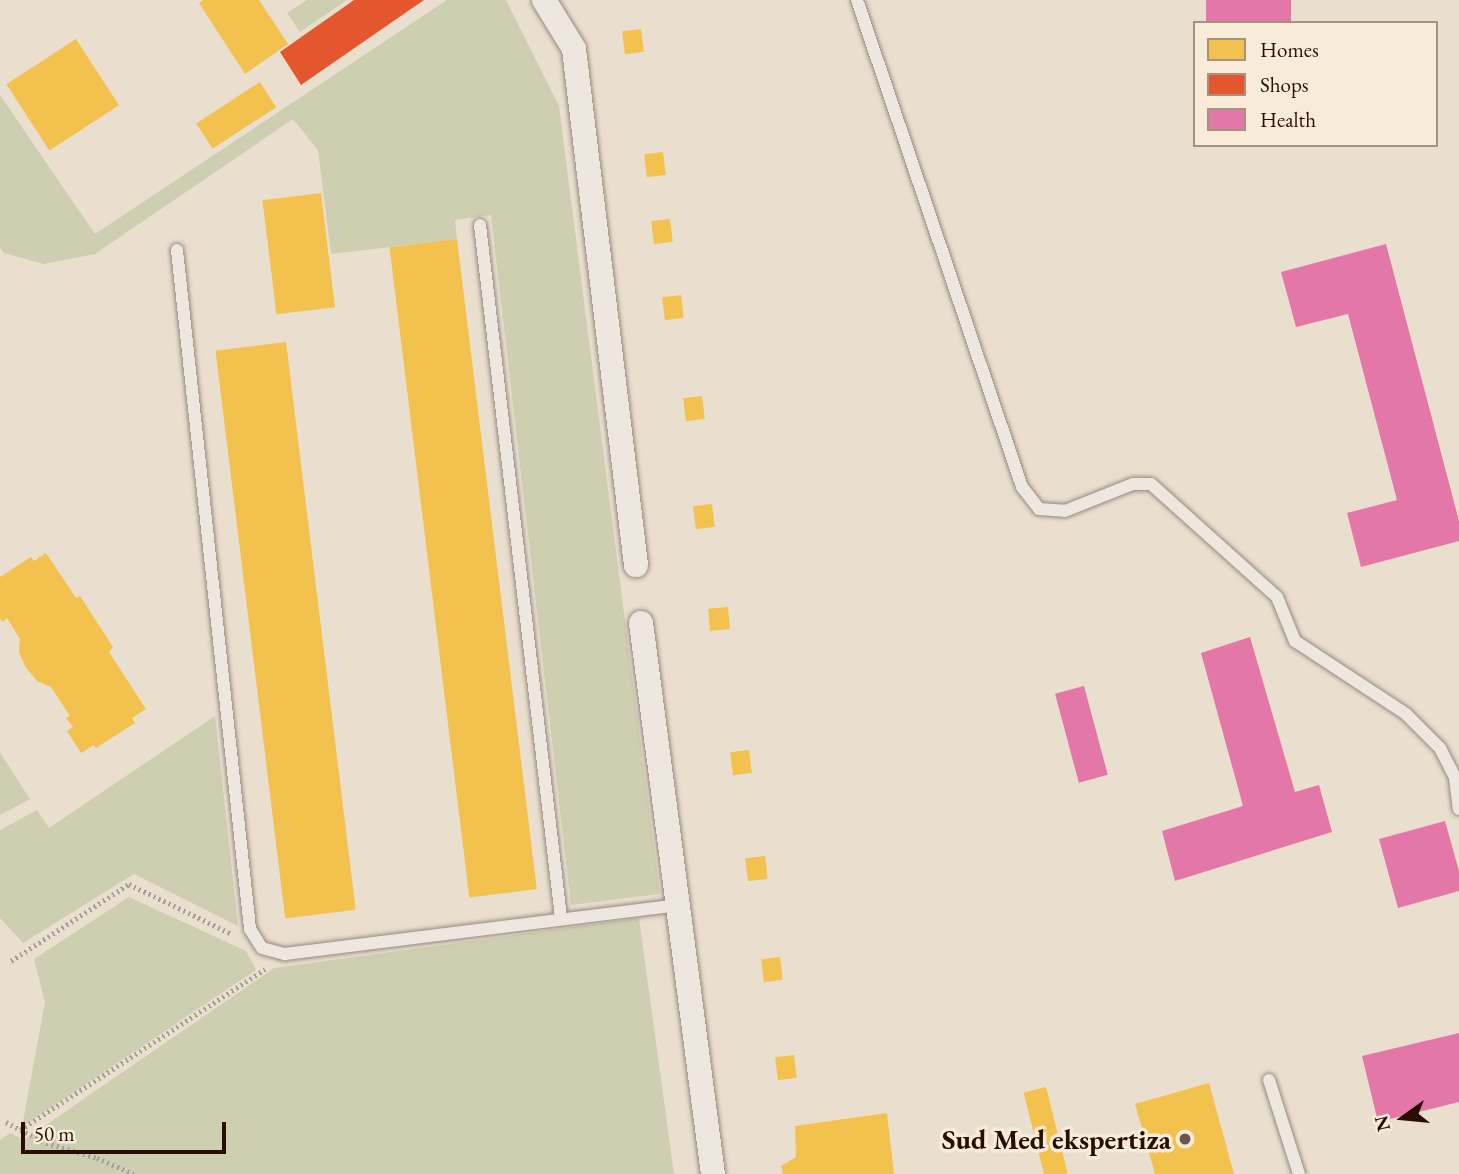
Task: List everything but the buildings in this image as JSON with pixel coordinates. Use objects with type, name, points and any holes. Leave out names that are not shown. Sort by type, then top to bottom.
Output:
[{"type":"street","points":[[544,0],[573,49],[636,565]]},
{"type":"street","points":[[640,623],[713,1174]]},
{"type":"lane","points":[[544,0],[551,0]]},
{"type":"lane","points":[[857,0],[1023,487],[1039,509],[1065,511],[1133,484],[1151,484],[1277,597],[1295,641],[1406,714],[1440,748],[1455,778],[1459,809]]},
{"type":"lane","points":[[480,225],[561,918]]},
{"type":"lane","points":[[177,250],[250,929],[262,948],[285,954],[679,905]]},
{"type":"lane","points":[[1269,1080],[1299,1174]]},
{"type":"path","points":[[11,961],[129,884],[262,948]]},
{"type":"path","points":[[20,1130],[285,954]]},
{"type":"path","points":[[6,1122],[41,1141],[97,1158],[134,1174]]},
{"type":"green space","points":[[307,0],[347,0],[300,32],[287,13]]},
{"type":"green space","points":[[447,0],[506,0],[559,106],[660,894],[571,905],[491,215],[455,220],[457,239],[331,254],[318,150],[293,119],[95,254],[44,264],[4,253],[0,247],[0,95],[95,234]]},
{"type":"green space","points":[[215,716],[238,926],[134,874],[23,943],[0,918],[0,830],[37,810],[49,828]]},
{"type":"green space","points":[[0,752],[30,799],[0,815]]},
{"type":"green space","points":[[129,897],[246,951],[256,970],[22,1127],[45,1002],[34,959]]},
{"type":"green space","points":[[639,918],[674,1174],[0,1174],[0,1140],[10,1133],[24,1140],[274,968]]},
{"type":"place","name":"Sud Med ekspertiza","points":[[1185,1139]]}]
